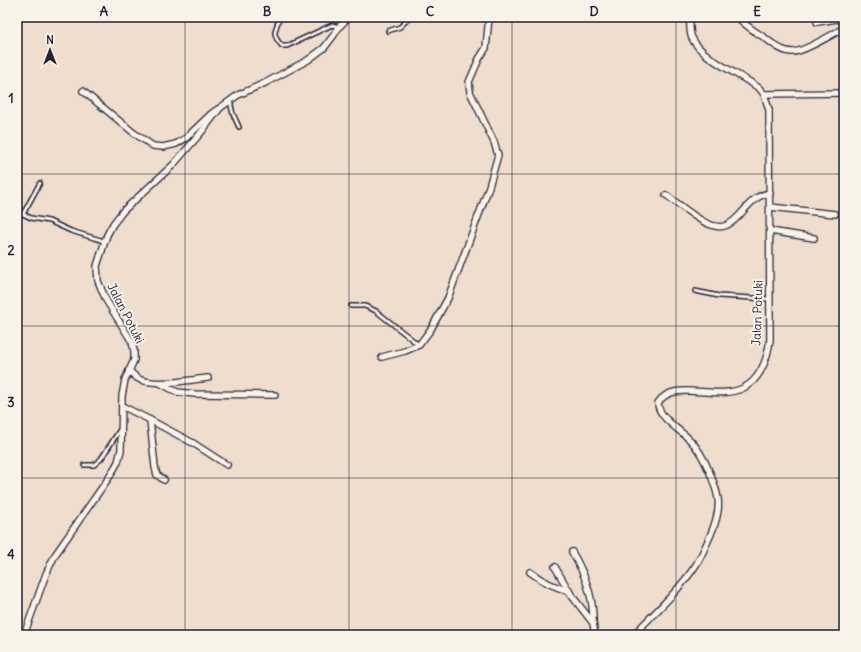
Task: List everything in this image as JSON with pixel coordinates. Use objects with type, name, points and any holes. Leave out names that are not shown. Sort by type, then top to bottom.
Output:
[{"type":"street","name":"Jalan Potuki","points":[[24,635],[46,574],[55,555],[110,476],[118,462],[121,450],[122,396],[128,370],[134,360],[134,351],[132,342],[106,300],[98,281],[97,266],[104,241],[113,224],[123,211],[173,165],[220,108],[231,99],[308,60],[324,48],[338,27],[349,17]]},
{"type":"street","points":[[382,357],[405,351],[419,345],[431,329],[448,298],[488,190],[498,155],[494,142],[470,92],[469,82],[479,59],[486,48],[489,17]]},
{"type":"street","points":[[690,17],[690,34],[698,46],[713,59],[759,88],[764,94],[844,93]]},
{"type":"street","points":[[738,17],[775,46],[782,50],[794,52],[821,41],[844,28]]},
{"type":"street","points":[[817,22],[838,19],[844,21]]},
{"type":"street","points":[[83,91],[134,133],[153,146],[163,147],[176,144],[186,138],[211,114],[220,108]]},
{"type":"street","name":"Jalan Potuki","points":[[632,635],[678,587],[695,566],[705,549],[718,511],[718,498],[704,458],[690,439],[659,411],[658,403],[664,396],[669,394],[686,392],[731,392],[743,388],[752,381],[761,368],[769,346],[770,118],[767,100],[764,94]]},
{"type":"street","points":[[666,195],[703,222],[714,227],[721,227],[731,223],[755,198],[760,195],[770,193]]},
{"type":"street","points":[[770,207],[835,214]]},
{"type":"street","points":[[770,231],[814,238]]},
{"type":"street","points":[[128,370],[136,378],[160,383],[208,378]]},
{"type":"street","points":[[160,383],[177,392],[195,394],[275,395]]},
{"type":"street","points":[[122,406],[193,442],[227,465]]},
{"type":"street","points":[[150,420],[155,467],[157,475],[164,480]]},
{"type":"street","points":[[572,552],[581,567],[590,591],[593,605],[595,635]]},
{"type":"street","points":[[555,567],[569,591],[593,623]]},
{"type":"street","points":[[530,572],[558,588],[569,591]]},
{"type":"lane","points":[[280,17],[274,30],[274,35],[282,46],[287,46],[332,25],[338,27]]},
{"type":"lane","points":[[388,32],[400,27],[410,17]]},
{"type":"lane","points":[[231,99],[232,112],[239,127]]},
{"type":"lane","points":[[23,214],[40,183]]},
{"type":"lane","points":[[17,211],[31,218],[49,221],[71,231],[104,241]]},
{"type":"lane","points":[[695,291],[719,296],[769,299]]},
{"type":"lane","points":[[351,306],[365,306],[376,311],[419,345]]},
{"type":"lane","points":[[84,465],[94,465],[101,458],[122,426]]}]
